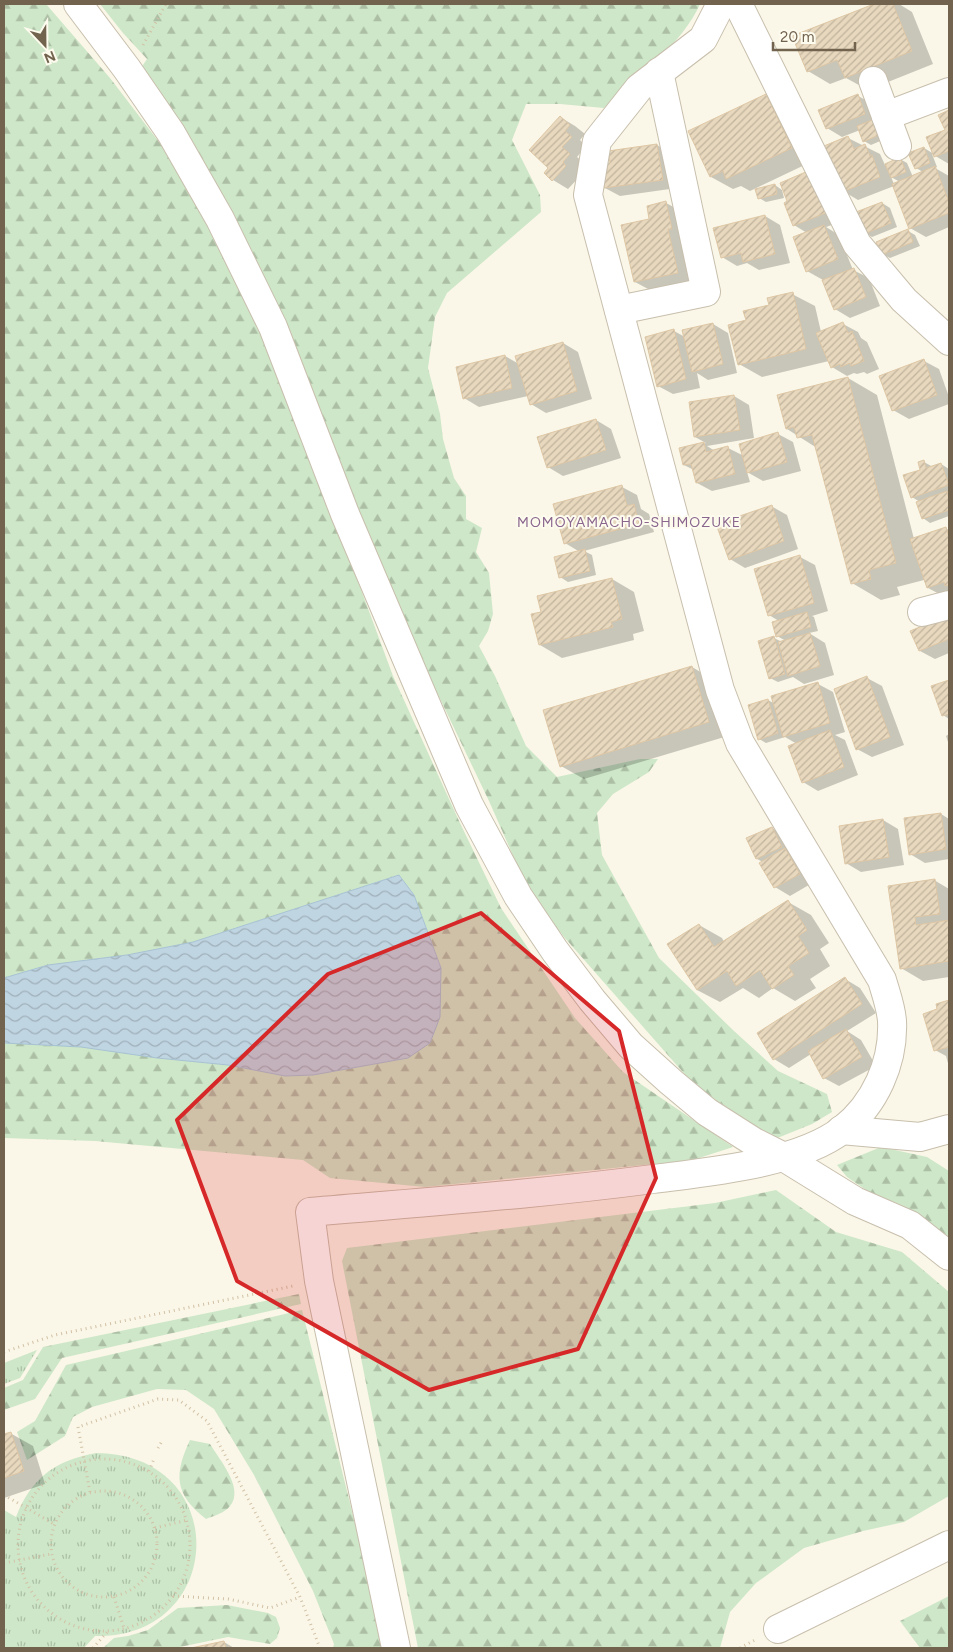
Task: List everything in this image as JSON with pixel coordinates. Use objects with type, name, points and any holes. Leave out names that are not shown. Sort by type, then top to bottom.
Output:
[{"type":"street","points":[[78,4],[127,69],[171,133],[220,219],[273,327],[345,514],[469,805],[518,896],[555,952],[592,1000],[632,1046],[671,1082],[708,1112],[754,1142],[782,1156],[855,1201],[910,1225],[949,1256]]},
{"type":"street","points":[[396,1648],[320,1281],[310,1212],[575,1189],[712,1171],[782,1156],[822,1142],[841,1130],[857,1116],[870,1100],[880,1082],[891,1042],[892,1020],[882,980],[740,743],[720,690],[588,195],[597,141],[639,88],[703,39],[721,4]]},
{"type":"street","points":[[738,4],[857,244],[904,300],[949,341]]},
{"type":"street","points":[[619,310],[706,292],[659,72]]},
{"type":"street","points":[[873,81],[897,146]]},
{"type":"street","points":[[886,116],[949,92]]},
{"type":"street","points":[[922,612],[949,605]]},
{"type":"street","points":[[841,1130],[920,1137],[949,1129]]},
{"type":"street","points":[[778,1629],[949,1544]]},
{"type":"path","points":[[141,50],[166,4]]},
{"type":"path","points":[[4,1352],[55,1335],[294,1286]]},
{"type":"path","points":[[90,1492],[78,1427],[158,1399],[179,1400],[207,1421],[300,1597],[320,1648]]},
{"type":"path","points":[[158,1448],[162,1440]]},
{"type":"path","points":[[97,1459],[123,1461],[149,1471],[176,1497],[187,1520],[190,1546],[189,1560],[186,1573],[173,1596],[159,1610],[143,1621],[124,1628],[110,1630],[82,1628],[57,1616],[36,1598],[23,1574],[18,1539],[26,1509],[32,1498],[50,1479],[60,1471],[84,1461],[97,1459]]},
{"type":"path","points":[[149,1471],[154,1459]]},
{"type":"path","points":[[104,1490],[118,1492],[130,1497],[141,1505],[150,1516],[155,1528],[158,1540],[153,1566],[138,1586],[126,1593],[114,1596],[93,1596],[74,1588],[63,1579],[51,1554],[50,1544],[54,1524],[60,1514],[68,1504],[90,1492],[104,1490]]},
{"type":"path","points":[[4,1495],[54,1524]]},
{"type":"path","points":[[155,1528],[187,1520]]},
{"type":"path","points":[[4,1563],[51,1554]]},
{"type":"path","points":[[114,1596],[124,1628]]},
{"type":"path","points":[[173,1596],[228,1599],[270,1608],[300,1597]]},
{"type":"path","points":[[93,1648],[110,1630]]},
{"type":"highlighted area","points":[[481,913],[619,1031],[656,1178],[578,1349],[429,1390],[237,1281],[177,1120],[328,974]]},
{"type":"green space","points":[[4,4],[46,4],[110,78],[172,159],[232,271],[269,349],[319,476],[393,676],[501,908],[575,1018],[623,1072],[733,1147],[693,1160],[425,1187],[330,1178],[303,1160],[95,1141],[4,1138],[4,1043],[81,1047],[157,1058],[228,1065],[285,1076],[313,1075],[408,1058],[441,967],[414,895],[399,875],[193,942],[127,955],[48,965],[4,978]]},
{"type":"green space","points":[[100,4],[700,4],[682,33],[671,46],[604,108],[560,104],[526,104],[512,140],[540,195],[541,212],[447,293],[435,317],[428,368],[440,414],[443,439],[454,478],[466,496],[466,519],[482,528],[476,552],[489,573],[493,614],[488,631],[479,646],[495,676],[526,746],[557,777],[640,759],[658,759],[649,772],[613,794],[597,813],[602,855],[659,958],[778,1071],[827,1094],[832,1112],[812,1124],[775,1139],[696,1087],[564,937],[529,892],[489,801],[409,634],[277,308],[141,68],[147,59]]},
{"type":"green space","points":[[881,1147],[927,1157],[949,1171],[949,1241],[904,1206],[869,1192],[847,1177],[837,1165]]},
{"type":"green space","points":[[776,1190],[836,1232],[902,1252],[949,1292],[949,1496],[904,1522],[863,1531],[804,1548],[756,1583],[730,1612],[720,1648],[418,1648],[342,1261],[347,1248],[715,1203]]},
{"type":"green space","points":[[299,1294],[301,1304],[62,1358],[35,1399],[4,1410],[4,1388],[23,1380],[43,1347]]},
{"type":"green space","points":[[302,1310],[386,1648],[333,1648],[334,1644],[313,1591],[254,1475],[214,1409],[186,1390],[157,1389],[92,1407],[73,1417],[65,1436],[27,1460],[17,1432],[35,1421],[66,1365]]},
{"type":"green space","points":[[37,1350],[20,1378],[4,1384],[4,1363]]},
{"type":"green space","points":[[190,1440],[210,1444],[233,1483],[234,1499],[230,1506],[225,1511],[206,1519],[188,1501],[180,1483],[181,1463]]},
{"type":"green space","points":[[96,1453],[141,1461],[172,1482],[191,1512],[196,1546],[189,1580],[170,1609],[139,1629],[95,1636],[84,1648],[4,1648],[4,1510],[16,1517],[29,1492],[37,1481],[47,1473],[69,1460]]},
{"type":"green space","points":[[949,1596],[949,1648],[920,1648],[900,1621]]},
{"type":"green space","points":[[227,1605],[268,1613],[276,1617],[280,1628],[277,1638],[270,1644],[228,1637],[175,1648],[103,1648],[114,1638],[148,1630],[178,1608]]},
{"type":"water","points":[[399,875],[414,895],[441,968],[440,1017],[430,1043],[408,1058],[313,1075],[285,1076],[228,1065],[157,1058],[81,1047],[4,1043],[4,978],[48,965],[127,955],[193,942]]},
{"type":"building","points":[[874,4],[893,4],[912,51],[845,78],[837,60],[807,72],[792,36]]},
{"type":"building","points":[[766,94],[792,148],[726,179],[723,171],[710,177],[688,131]]},
{"type":"building","points":[[858,94],[865,114],[826,129],[818,110]]},
{"type":"building","points":[[949,110],[949,151],[934,157],[926,137],[945,130],[938,115]]},
{"type":"building","points":[[560,116],[570,125],[565,131],[572,137],[562,147],[570,154],[563,162],[566,166],[552,181],[544,173],[548,168],[529,150]]},
{"type":"building","points":[[875,119],[881,134],[863,142],[857,126]]},
{"type":"building","points":[[848,136],[854,149],[865,144],[870,156],[872,155],[880,177],[842,192],[824,146]]},
{"type":"building","points":[[657,144],[663,180],[604,188],[602,171],[607,171],[606,163],[610,163],[608,151]]},
{"type":"building","points":[[924,147],[930,163],[915,169],[908,153]]},
{"type":"building","points":[[900,157],[906,172],[891,178],[885,164]]},
{"type":"building","points":[[935,166],[949,202],[949,213],[909,229],[892,184]]},
{"type":"building","points":[[808,171],[828,212],[793,226],[784,203],[787,201],[780,183]]},
{"type":"building","points":[[775,184],[777,194],[758,199],[755,189]]},
{"type":"building","points":[[666,201],[672,229],[668,229],[678,273],[634,282],[621,225],[649,219],[647,206]]},
{"type":"building","points":[[882,202],[891,223],[864,234],[856,212]]},
{"type":"building","points":[[765,215],[775,254],[743,262],[741,253],[721,258],[713,228]]},
{"type":"building","points":[[824,225],[838,259],[806,272],[793,237]]},
{"type":"building","points":[[908,229],[913,242],[881,255],[876,242]]},
{"type":"building","points":[[854,268],[866,297],[834,310],[822,280]]},
{"type":"building","points":[[793,292],[806,349],[738,365],[728,325],[746,320],[743,311],[769,305],[767,298]]},
{"type":"building","points":[[843,322],[848,333],[852,331],[864,361],[851,366],[850,363],[841,367],[840,364],[831,368],[816,333]]},
{"type":"building","points":[[713,323],[723,364],[692,372],[682,330]]},
{"type":"building","points":[[674,329],[686,379],[657,387],[645,337]]},
{"type":"building","points":[[563,342],[577,391],[530,405],[515,356]]},
{"type":"building","points":[[505,355],[512,388],[463,399],[456,367]]},
{"type":"building","points":[[924,359],[937,395],[892,411],[879,376]]},
{"type":"building","points":[[848,377],[896,563],[869,570],[871,579],[851,584],[812,435],[797,438],[794,427],[786,429],[777,395]]},
{"type":"building","points":[[734,395],[740,430],[694,437],[689,402]]},
{"type":"building","points":[[596,419],[606,450],[547,468],[537,437]]},
{"type":"building","points":[[778,432],[787,462],[747,473],[739,444]]},
{"type":"building","points":[[704,442],[706,452],[728,446],[735,474],[696,483],[691,464],[683,465],[679,448]]},
{"type":"building","points":[[924,460],[926,468],[941,463],[949,485],[911,498],[903,475],[920,470],[918,462]]},
{"type":"building","points":[[622,485],[627,506],[634,504],[639,524],[564,544],[553,504]]},
{"type":"building","points":[[947,491],[949,510],[922,519],[916,502]]},
{"type":"building","points":[[772,505],[784,541],[729,560],[716,524]]},
{"type":"building","points":[[946,527],[949,537],[949,585],[945,586],[944,582],[927,588],[910,539]]},
{"type":"building","points":[[585,549],[590,571],[559,578],[554,557]]},
{"type":"building","points":[[800,555],[814,603],[768,616],[754,569]]},
{"type":"building","points":[[612,578],[622,619],[611,622],[613,627],[539,645],[531,614],[541,612],[537,596]]},
{"type":"building","points":[[807,612],[811,627],[776,637],[772,622]]},
{"type":"building","points":[[949,615],[949,639],[919,651],[910,631]]},
{"type":"building","points":[[810,633],[820,666],[788,676],[778,642]]},
{"type":"building","points":[[774,636],[785,674],[769,679],[758,641]]},
{"type":"building","points":[[692,666],[709,722],[560,767],[543,710]]},
{"type":"building","points":[[867,676],[890,737],[856,750],[834,689]]},
{"type":"building","points":[[949,680],[949,714],[942,716],[931,686]]},
{"type":"building","points":[[818,682],[830,723],[783,737],[771,696]]},
{"type":"building","points":[[768,699],[778,733],[758,740],[748,705]]},
{"type":"building","points":[[830,730],[844,767],[802,783],[788,746]]},
{"type":"building","points":[[941,813],[946,849],[909,855],[904,818]]},
{"type":"building","points":[[883,819],[889,857],[845,864],[839,826]]},
{"type":"building","points":[[772,827],[782,847],[756,859],[746,838]]},
{"type":"building","points":[[785,848],[800,874],[774,888],[759,863]]},
{"type":"building","points":[[935,879],[940,914],[915,917],[916,925],[949,920],[949,961],[900,969],[888,886]]},
{"type":"building","points":[[788,900],[807,930],[798,936],[809,953],[788,966],[794,975],[772,989],[760,970],[736,986],[727,971],[697,990],[667,944],[699,924],[714,947]]},
{"type":"building","points":[[845,977],[862,1004],[773,1060],[757,1033]]},
{"type":"building","points":[[949,1000],[949,1047],[934,1051],[923,1014],[937,1009],[936,1004]]},
{"type":"building","points":[[846,1029],[862,1057],[823,1079],[808,1051]]},
{"type":"building","points":[[11,1432],[24,1471],[4,1478],[4,1434]]},
{"type":"building","points":[[224,1641],[226,1648],[191,1648]]},
{"type":"district","name":"MOMOYAMACHO-SHIMOZUKE","points":[[629,522]]}]
